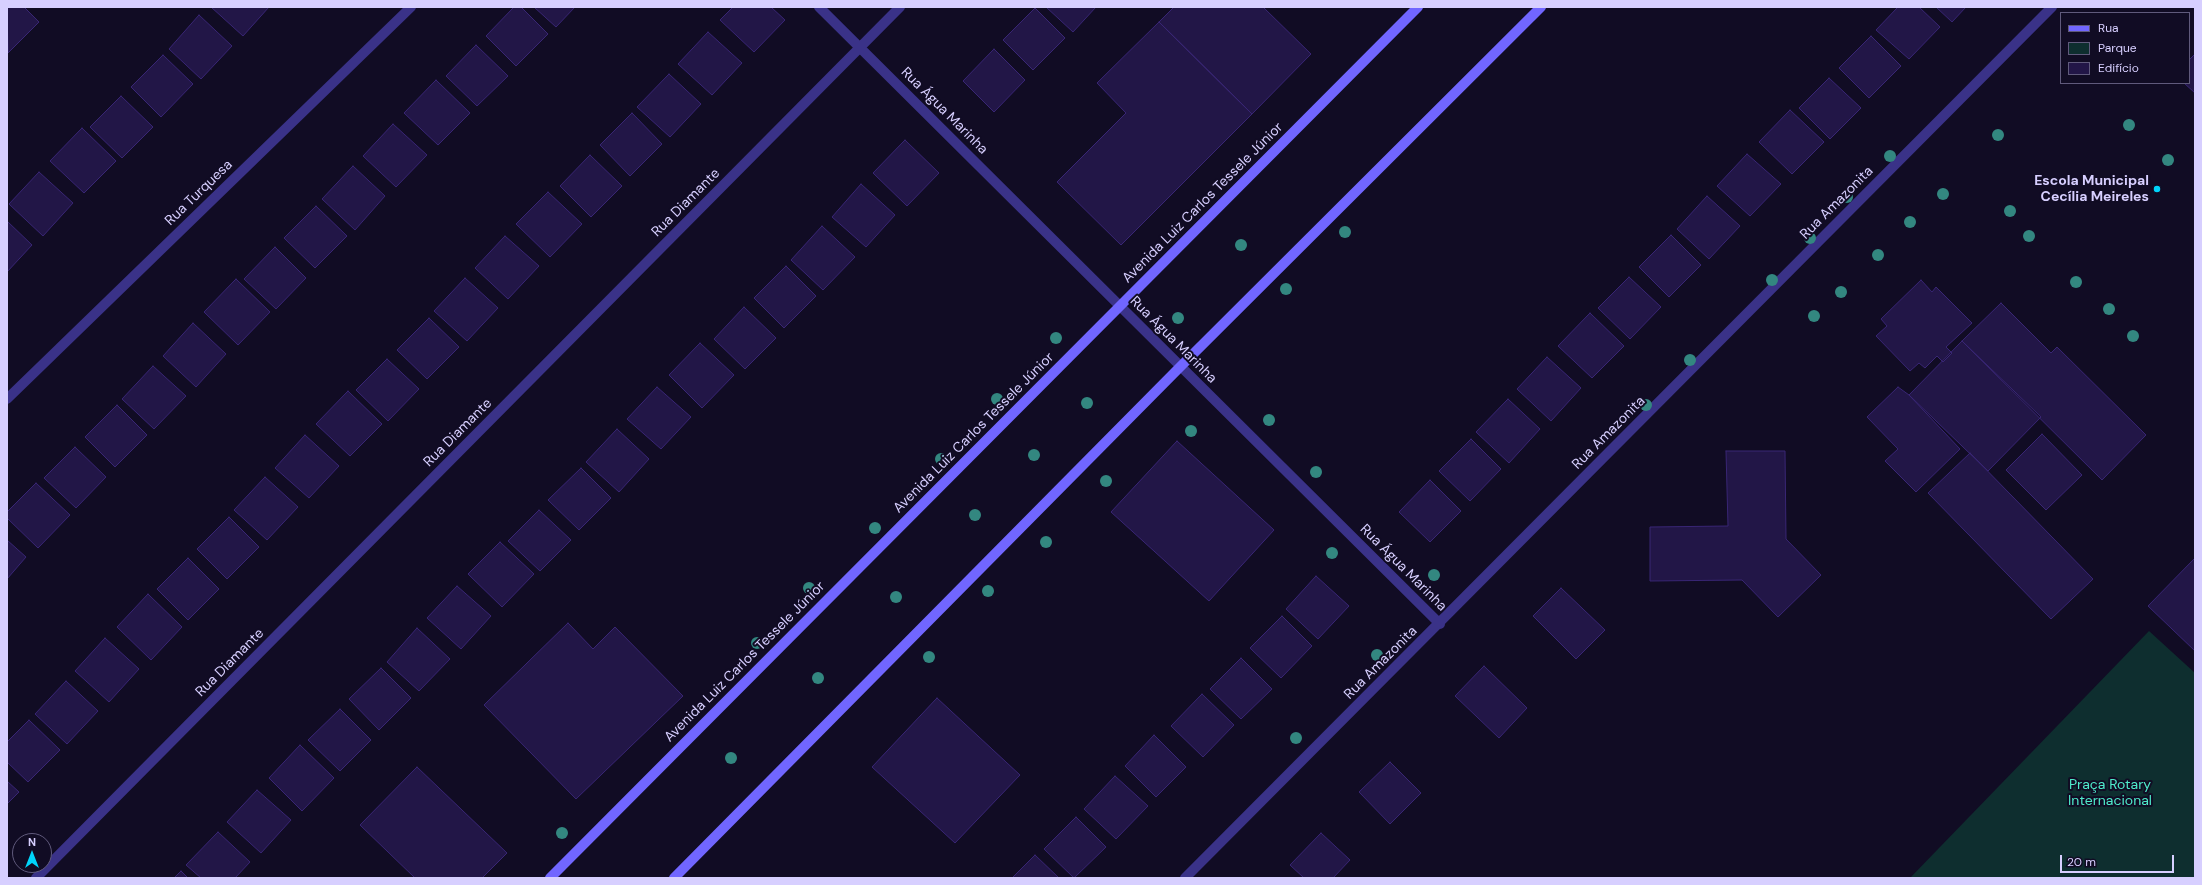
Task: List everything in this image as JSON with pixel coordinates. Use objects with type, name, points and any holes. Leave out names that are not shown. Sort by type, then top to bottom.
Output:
[{"type":"street","name":"Rua Turquesa","points":[[7,399],[411,7]]},
{"type":"street","name":"Rua Água Marinha","points":[[819,7],[1440,624]]},
{"type":"street","name":"Rua Diamante","points":[[36,878],[900,7]]},
{"type":"street","name":"Avenida Luiz Carlos Tessele Júnior","points":[[550,878],[1418,7]]},
{"type":"street","points":[[674,878],[1180,366],[1541,7]]},
{"type":"street","name":"Rua Amazonita","points":[[1185,878],[1440,624],[2052,7]]},
{"type":"green space","name":"Praça Rotary Internacional","points":[[2149,631],[2195,673],[2195,878],[1910,878]]},
{"type":"building","points":[[7,7],[24,7],[39,22],[8,53]]},
{"type":"building","points":[[211,7],[269,7],[243,36]]},
{"type":"building","points":[[514,7],[521,7],[548,34],[516,66],[486,36]]},
{"type":"building","points":[[534,7],[575,7],[556,27]]},
{"type":"building","points":[[733,7],[771,7],[785,20],[754,52],[720,20]]},
{"type":"building","points":[[1046,7],[1096,7],[1073,32]]},
{"type":"building","points":[[1174,7],[1263,7],[1311,54],[1252,114],[1159,22]]},
{"type":"building","points":[[1898,7],[1919,7],[1940,27],[1909,59],[1876,30]]},
{"type":"building","points":[[1936,7],[1966,7],[1952,22]]},
{"type":"building","points":[[1035,8],[1065,38],[1033,70],[1003,40]]},
{"type":"building","points":[[199,15],[232,46],[201,79],[169,49]]},
{"type":"building","points":[[1159,22],[1252,114],[1121,245],[1057,182],[1126,113],[1097,83]]},
{"type":"building","points":[[708,32],[742,63],[712,95],[678,64]]},
{"type":"building","points":[[1871,36],[1901,66],[1869,98],[1839,68]]},
{"type":"building","points":[[476,45],[508,76],[477,106],[446,76]]},
{"type":"building","points":[[994,49],[1025,80],[994,112],[963,81]]},
{"type":"building","points":[[2195,54],[2195,93],[2185,84],[2190,84],[2190,59]]},
{"type":"building","points":[[163,55],[193,84],[161,117],[131,87]]},
{"type":"building","points":[[669,74],[701,104],[670,137],[637,107]]},
{"type":"building","points":[[1829,78],[1861,108],[1830,139],[1799,108]]},
{"type":"building","points":[[436,80],[470,113],[438,145],[404,113]]},
{"type":"building","points":[[121,96],[153,127],[122,158],[90,127]]},
{"type":"building","points":[[1790,110],[1824,142],[1792,174],[1759,142]]},
{"type":"building","points":[[632,113],[662,144],[630,176],[600,145]]},
{"type":"building","points":[[393,124],[427,155],[396,187],[363,156]]},
{"type":"building","points":[[82,128],[116,161],[84,193],[50,161]]},
{"type":"building","points":[[905,140],[939,173],[907,206],[873,173]]},
{"type":"building","points":[[1747,154],[1781,184],[1750,216],[1717,186]]},
{"type":"building","points":[[590,155],[622,186],[591,217],[560,186]]},
{"type":"building","points":[[353,166],[385,196],[355,230],[322,199]]},
{"type":"building","points":[[39,172],[73,203],[43,236],[9,204]]},
{"type":"building","points":[[861,184],[895,215],[866,247],[832,217]]},
{"type":"building","points":[[548,192],[582,224],[550,257],[516,224]]},
{"type":"building","points":[[1707,196],[1740,226],[1709,259],[1677,229]]},
{"type":"building","points":[[316,206],[347,236],[315,268],[284,238]]},
{"type":"building","points":[[7,221],[32,245],[7,272]]},
{"type":"building","points":[[822,226],[855,257],[823,290],[791,260]]},
{"type":"building","points":[[1671,235],[1701,265],[1669,297],[1639,267]]},
{"type":"building","points":[[505,236],[539,266],[508,299],[475,268]]},
{"type":"building","points":[[275,247],[306,278],[276,309],[244,279]]},
{"type":"building","points":[[786,266],[816,296],[784,328],[754,298]]},
{"type":"building","points":[[1629,277],[1661,307],[1630,339],[1598,308]]},
{"type":"building","points":[[465,278],[498,308],[467,341],[434,311]]},
{"type":"building","points":[[236,279],[270,312],[238,345],[204,312]]},
{"type":"building","points":[[1921,280],[1932,292],[1936,287],[1972,323],[1946,347],[1952,353],[1943,362],[1937,356],[1925,368],[1919,363],[1910,371],[1876,336],[1887,326],[1881,319]]},
{"type":"building","points":[[2001,303],[2051,353],[2057,347],[2146,435],[2102,480],[1962,341]]},
{"type":"building","points":[[744,307],[776,338],[745,369],[714,339]]},
{"type":"building","points":[[1590,313],[1624,346],[1592,378],[1558,346]]},
{"type":"building","points":[[429,318],[459,347],[427,379],[397,350]]},
{"type":"building","points":[[193,323],[226,354],[196,387],[163,356]]},
{"type":"building","points":[[1962,341],[2041,417],[1988,471],[1909,395]]},
{"type":"building","points":[[700,343],[734,375],[702,408],[669,375]]},
{"type":"building","points":[[1547,357],[1581,388],[1551,421],[1517,389]]},
{"type":"building","points":[[387,359],[419,389],[388,421],[356,390]]},
{"type":"building","points":[[153,366],[186,396],[154,429],[122,399]]},
{"type":"building","points":[[657,387],[691,417],[661,449],[627,419]]},
{"type":"building","points":[[1898,387],[1909,395],[1960,449],[1916,492],[1885,461],[1898,449],[1867,417]]},
{"type":"building","points":[[348,391],[382,424],[350,456],[316,424]]},
{"type":"building","points":[[1508,399],[1540,429],[1509,463],[1476,432]]},
{"type":"building","points":[[117,405],[147,435],[115,467],[85,437]]},
{"type":"building","points":[[617,429],[649,459],[619,492],[586,462]]},
{"type":"building","points":[[2042,434],[2082,475],[2046,510],[2006,470]]},
{"type":"building","points":[[305,435],[339,466],[309,498],[275,468]]},
{"type":"building","points":[[1471,439],[1501,469],[1470,501],[1439,471]]},
{"type":"building","points":[[1177,441],[1274,530],[1209,601],[1111,512]]},
{"type":"building","points":[[75,447],[106,477],[76,508],[44,478]]},
{"type":"building","points":[[1726,451],[1785,451],[1786,539],[1821,575],[1778,617],[1742,580],[1650,581],[1650,527],[1728,526]]},
{"type":"building","points":[[1970,453],[2093,579],[2051,619],[1928,493]]},
{"type":"building","points":[[581,468],[611,498],[579,530],[548,500]]},
{"type":"building","points":[[265,477],[298,507],[267,540],[234,510]]},
{"type":"building","points":[[1430,480],[1461,511],[1430,542],[1399,512]]},
{"type":"building","points":[[36,483],[70,515],[38,548],[7,518],[7,512]]},
{"type":"building","points":[[539,510],[571,540],[540,571],[508,541]]},
{"type":"building","points":[[229,517],[259,547],[227,579],[197,549]]},
{"type":"building","points":[[7,540],[26,557],[7,579]]},
{"type":"building","points":[[500,542],[534,574],[502,607],[468,574]]},
{"type":"building","points":[[188,558],[219,589],[188,620],[157,589]]},
{"type":"building","points":[[2195,558],[2195,651],[2148,606]]},
{"type":"building","points":[[1316,576],[1349,606],[1318,639],[1286,609]]},
{"type":"building","points":[[457,586],[491,616],[461,649],[427,618]]},
{"type":"building","points":[[1561,588],[1605,630],[1576,659],[1533,616]]},
{"type":"building","points":[[148,594],[182,627],[151,660],[117,627]]},
{"type":"building","points":[[1282,616],[1312,646],[1281,678],[1250,648]]},
{"type":"building","points":[[568,623],[593,649],[615,627],[683,696],[576,799],[484,705]]},
{"type":"building","points":[[417,628],[450,659],[419,691],[387,662]]},
{"type":"building","points":[[105,638],[139,669],[109,702],[75,671]]},
{"type":"building","points":[[1241,658],[1272,689],[1241,719],[1210,689]]},
{"type":"building","points":[[1484,666],[1527,708],[1499,738],[1455,696]]},
{"type":"building","points":[[381,668],[411,698],[379,730],[349,699]]},
{"type":"building","points":[[66,681],[98,711],[67,744],[35,714]]},
{"type":"building","points":[[1202,694],[1234,725],[1203,757],[1171,726]]},
{"type":"building","points":[[937,698],[1020,775],[955,843],[872,767]]},
{"type":"building","points":[[340,709],[371,740],[340,771],[308,740]]},
{"type":"building","points":[[29,720],[60,750],[28,782],[7,762],[7,742]]},
{"type":"building","points":[[1154,735],[1186,767],[1156,797],[1125,766]]},
{"type":"building","points":[[300,745],[334,778],[302,811],[269,778]]},
{"type":"building","points":[[1390,762],[1421,793],[1390,824],[1359,792]]},
{"type":"building","points":[[417,767],[507,853],[482,878],[415,878],[360,825]]},
{"type":"building","points":[[1115,776],[1148,806],[1116,839],[1084,809]]},
{"type":"building","points":[[7,781],[19,792],[7,804]]},
{"type":"building","points":[[257,790],[291,820],[261,853],[227,822]]},
{"type":"building","points":[[1076,817],[1106,847],[1074,878],[1044,849]]},
{"type":"building","points":[[218,832],[250,862],[235,878],[201,878],[186,865]]},
{"type":"building","points":[[1321,833],[1350,860],[1333,878],[1304,878],[1290,865]]},
{"type":"building","points":[[1035,855],[1059,878],[1012,878]]},
{"type":"building","points":[[181,871],[188,878],[174,878]]},
{"type":"place","name":"Escola Municipal Cecília Meireles","points":[[2157,189]]}]
